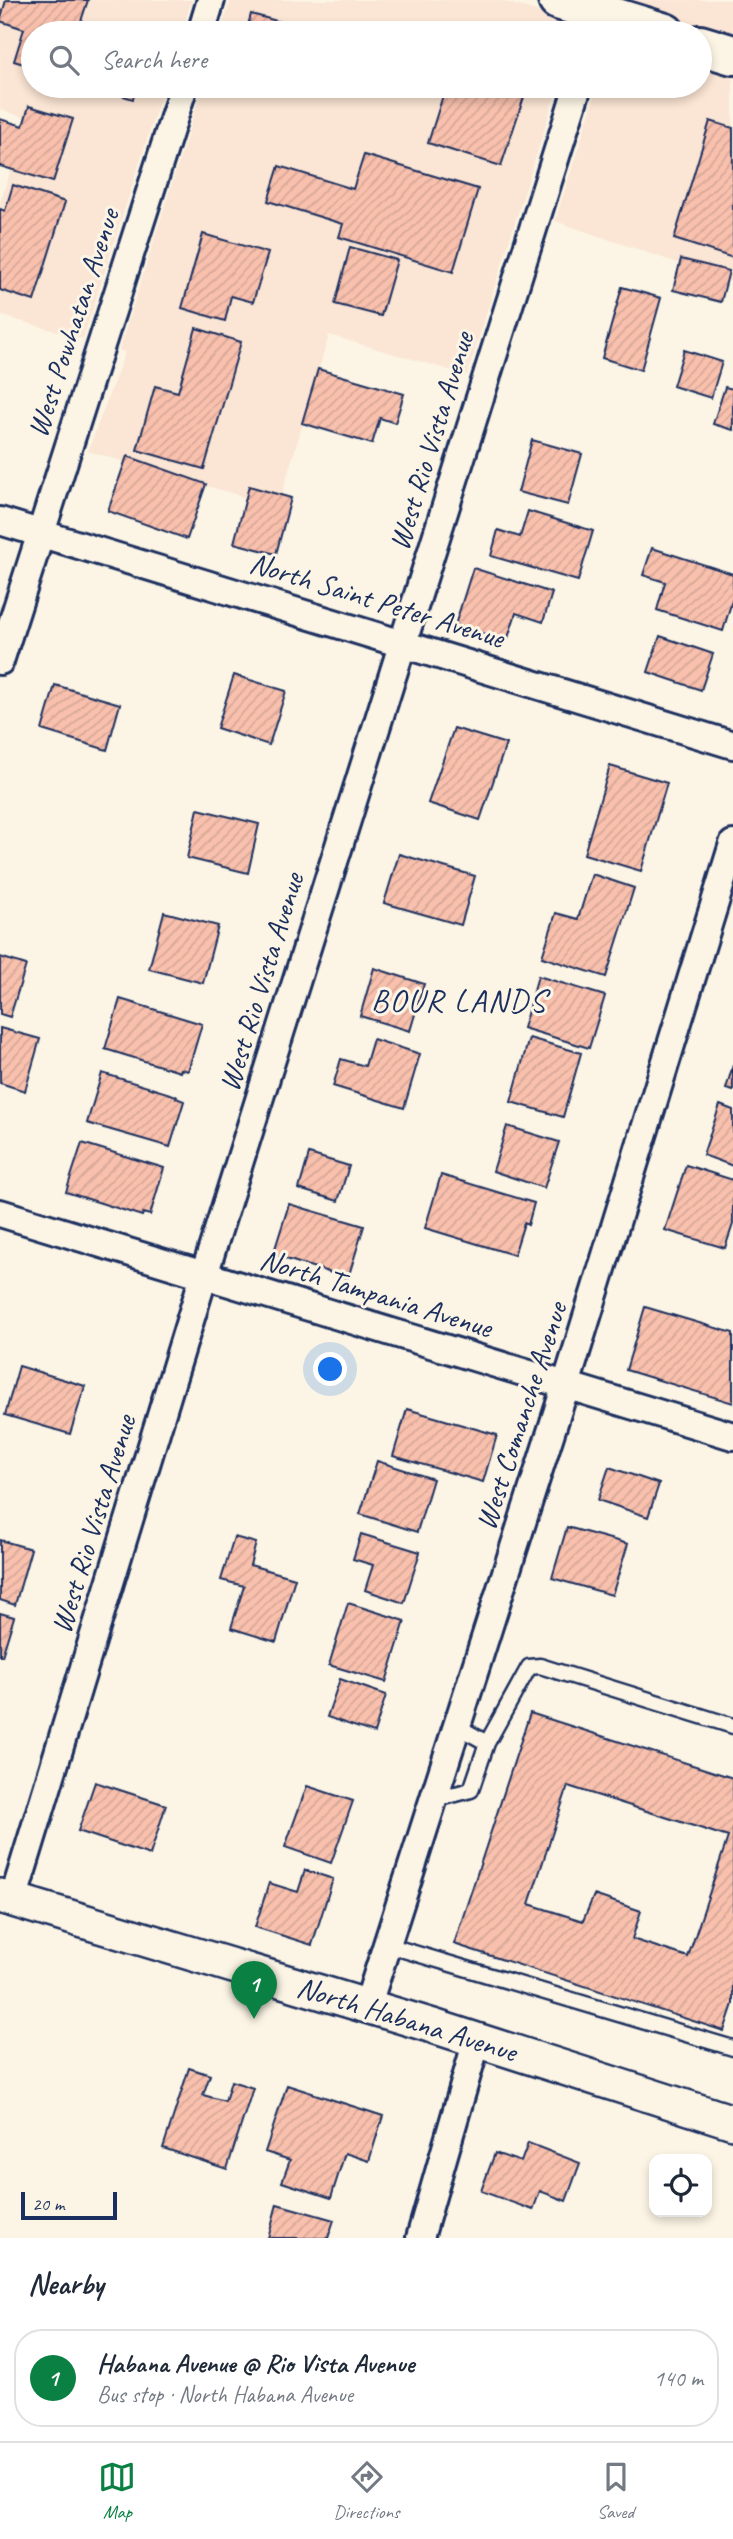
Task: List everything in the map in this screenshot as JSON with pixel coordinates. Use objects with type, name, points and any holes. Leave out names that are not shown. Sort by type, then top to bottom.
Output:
[{"type":"main road","points":[[558,0],[622,21]]},
{"type":"main road","points":[[712,49],[733,55]]},
{"type":"street","points":[[205,21],[211,0]]},
{"type":"street","name":"West Powhatan Avenue","points":[[0,661],[180,98]]},
{"type":"street","name":"West Rio Vista Avenue","points":[[7,1898],[574,98]]},
{"type":"street","name":"North Saint Peter Avenue","points":[[0,521],[733,745]]},
{"type":"street","name":"West Comanche Avenue","points":[[367,2007],[566,1385],[733,844]]},
{"type":"street","name":"North Tampania Avenue","points":[[0,1213],[733,1436]]},
{"type":"street","name":"North Habana Avenue","points":[[7,1898],[477,2040],[733,2122]]},
{"type":"street","points":[[421,2238],[477,2040]]},
{"type":"lane","points":[[433,1800],[471,1790],[487,1743],[529,1667],[540,1666],[733,1726]]},
{"type":"lane","points":[[457,1726],[487,1743]]},
{"type":"lane","points":[[387,1945],[733,2048]]},
{"type":"shaded area","points":[[0,0],[192,0],[185,21],[21,21],[21,98],[160,98],[83,339],[0,315],[0,202],[28,119],[0,109]]},
{"type":"shaded area","points":[[231,0],[498,0],[571,21],[224,21]]},
{"type":"shaded area","points":[[624,0],[733,0],[733,38],[712,31],[712,21],[680,21],[623,3]]},
{"type":"shaded area","points":[[712,66],[733,73],[733,282],[555,221],[594,98],[712,98]]},
{"type":"shaded area","points":[[199,98],[554,98],[467,375],[329,335],[278,507],[88,451],[125,352],[119,350]]},
{"type":"building","points":[[6,0],[88,0],[81,21],[21,21],[21,28],[0,21]]},
{"type":"building","points":[[251,14],[277,21],[249,21]]},
{"type":"building","points":[[21,39],[21,63],[14,61]]},
{"type":"building","points":[[442,98],[524,98],[501,166],[428,143]]},
{"type":"building","points":[[29,106],[73,119],[53,182],[0,166],[0,119],[23,126]]},
{"type":"building","points":[[710,121],[733,128],[733,258],[674,239]]},
{"type":"building","points":[[364,155],[478,189],[453,272],[339,237],[343,224],[268,201],[279,166],[353,189]]},
{"type":"building","points":[[13,185],[65,202],[34,301],[0,290],[0,209],[5,211]]},
{"type":"building","points":[[203,234],[268,253],[253,302],[231,296],[225,321],[182,308]]},
{"type":"building","points":[[350,247],[397,260],[381,316],[335,304]]},
{"type":"building","points":[[681,259],[729,271],[721,302],[673,290]]},
{"type":"building","points":[[622,287],[661,298],[641,370],[602,358]]},
{"type":"building","points":[[196,328],[241,342],[204,469],[137,450],[155,386],[178,392]]},
{"type":"building","points":[[684,350],[722,362],[711,398],[673,386]]},
{"type":"building","points":[[318,369],[404,394],[395,423],[380,418],[372,444],[302,423]]},
{"type":"building","points":[[725,387],[733,389],[733,430],[713,424]]},
{"type":"building","points":[[532,440],[582,454],[568,505],[518,492]]},
{"type":"building","points":[[127,456],[206,484],[187,539],[108,511]]},
{"type":"building","points":[[249,486],[291,498],[276,554],[234,543]]},
{"type":"building","points":[[528,511],[593,531],[578,581],[491,556],[498,530],[520,537]]},
{"type":"building","points":[[652,548],[733,574],[733,597],[723,631],[657,610],[665,582],[643,575]]},
{"type":"building","points":[[473,568],[552,593],[543,622],[516,613],[507,641],[455,625]]},
{"type":"building","points":[[660,636],[713,654],[701,690],[648,672]]},
{"type":"building","points":[[234,675],[286,691],[269,745],[217,728]]},
{"type":"building","points":[[55,685],[120,704],[107,750],[42,730]]},
{"type":"building","points":[[454,728],[506,744],[480,820],[428,803]]},
{"type":"building","points":[[610,766],[667,783],[641,871],[584,854]]},
{"type":"building","points":[[198,809],[259,824],[248,873],[187,858]]},
{"type":"building","points":[[399,854],[475,876],[461,925],[384,903]]},
{"type":"building","points":[[592,874],[634,888],[606,977],[542,957],[556,913],[578,919]]},
{"type":"building","points":[[164,912],[218,926],[203,983],[149,969]]},
{"type":"building","points":[[0,957],[26,965],[10,1017],[0,1014]]},
{"type":"building","points":[[374,968],[424,984],[410,1031],[360,1016]]},
{"type":"building","points":[[538,976],[605,996],[589,1048],[523,1028]]},
{"type":"building","points":[[120,999],[202,1024],[188,1071],[181,1069],[180,1072],[105,1049]]},
{"type":"building","points":[[0,1028],[40,1039],[25,1091],[0,1083]]},
{"type":"building","points":[[529,1038],[581,1053],[563,1117],[511,1102]]},
{"type":"building","points":[[373,1039],[420,1054],[404,1108],[333,1086],[341,1059],[365,1066]]},
{"type":"building","points":[[733,1065],[733,1091],[726,1089]]},
{"type":"building","points":[[102,1073],[177,1096],[176,1098],[184,1101],[170,1147],[87,1123]]},
{"type":"building","points":[[720,1105],[733,1110],[733,1166],[703,1155]]},
{"type":"building","points":[[507,1126],[559,1142],[544,1188],[493,1171]]},
{"type":"building","points":[[82,1143],[164,1168],[150,1215],[143,1213],[142,1216],[66,1192]]},
{"type":"building","points":[[309,1154],[349,1166],[338,1201],[299,1189]]},
{"type":"building","points":[[686,1165],[733,1180],[733,1224],[725,1248],[665,1230]]},
{"type":"building","points":[[441,1175],[534,1203],[528,1225],[524,1223],[514,1255],[425,1228]]},
{"type":"building","points":[[289,1204],[364,1226],[348,1278],[273,1255]]},
{"type":"building","points":[[645,1307],[733,1333],[733,1403],[626,1370]]},
{"type":"building","points":[[19,1366],[85,1386],[70,1434],[5,1415]]},
{"type":"building","points":[[407,1409],[497,1435],[483,1482],[393,1456]]},
{"type":"building","points":[[377,1461],[433,1479],[417,1532],[360,1514]]},
{"type":"building","points":[[609,1467],[659,1484],[648,1517],[598,1500]]},
{"type":"building","points":[[567,1527],[628,1544],[612,1595],[552,1578]]},
{"type":"building","points":[[361,1534],[420,1552],[404,1603],[365,1590],[373,1565],[353,1559]]},
{"type":"building","points":[[234,1537],[256,1543],[250,1565],[295,1578],[276,1642],[231,1628],[244,1586],[221,1580]]},
{"type":"building","points":[[0,1540],[31,1549],[15,1605],[0,1600]]},
{"type":"building","points":[[348,1603],[405,1621],[386,1682],[329,1665]]},
{"type":"building","points":[[0,1613],[14,1617],[2,1656],[0,1656]]},
{"type":"building","points":[[340,1679],[386,1695],[374,1733],[327,1717]]},
{"type":"building","points":[[530,1713],[733,1778],[733,2004],[724,2031],[454,1944]],"holes":[[[568,1786],[728,1837],[688,1957],[632,1939],[641,1911],[594,1895],[583,1921],[529,1904]]]},
{"type":"building","points":[[95,1782],[166,1805],[150,1855],[78,1831]]},
{"type":"building","points":[[307,1786],[353,1801],[331,1863],[285,1847]]},
{"type":"building","points":[[305,1870],[333,1879],[312,1945],[255,1927],[269,1883],[298,1892]]},
{"type":"building","points":[[189,2068],[210,2075],[203,2095],[225,2101],[231,2081],[253,2088],[227,2169],[163,2148]]},
{"type":"building","points":[[287,2085],[383,2116],[369,2161],[345,2153],[331,2198],[282,2182],[290,2160],[265,2152]]},
{"type":"building","points":[[528,2143],[580,2163],[566,2201],[540,2191],[533,2210],[481,2191],[495,2153],[521,2162]]},
{"type":"building","points":[[277,2204],[334,2220],[328,2238],[268,2238]]},
{"type":"place","name":"Habana Avenue @ Rio Vista Avenue","points":[[254,2019]]},
{"type":"district","name":"BOUR LANDS","points":[[459,1000]]}]
